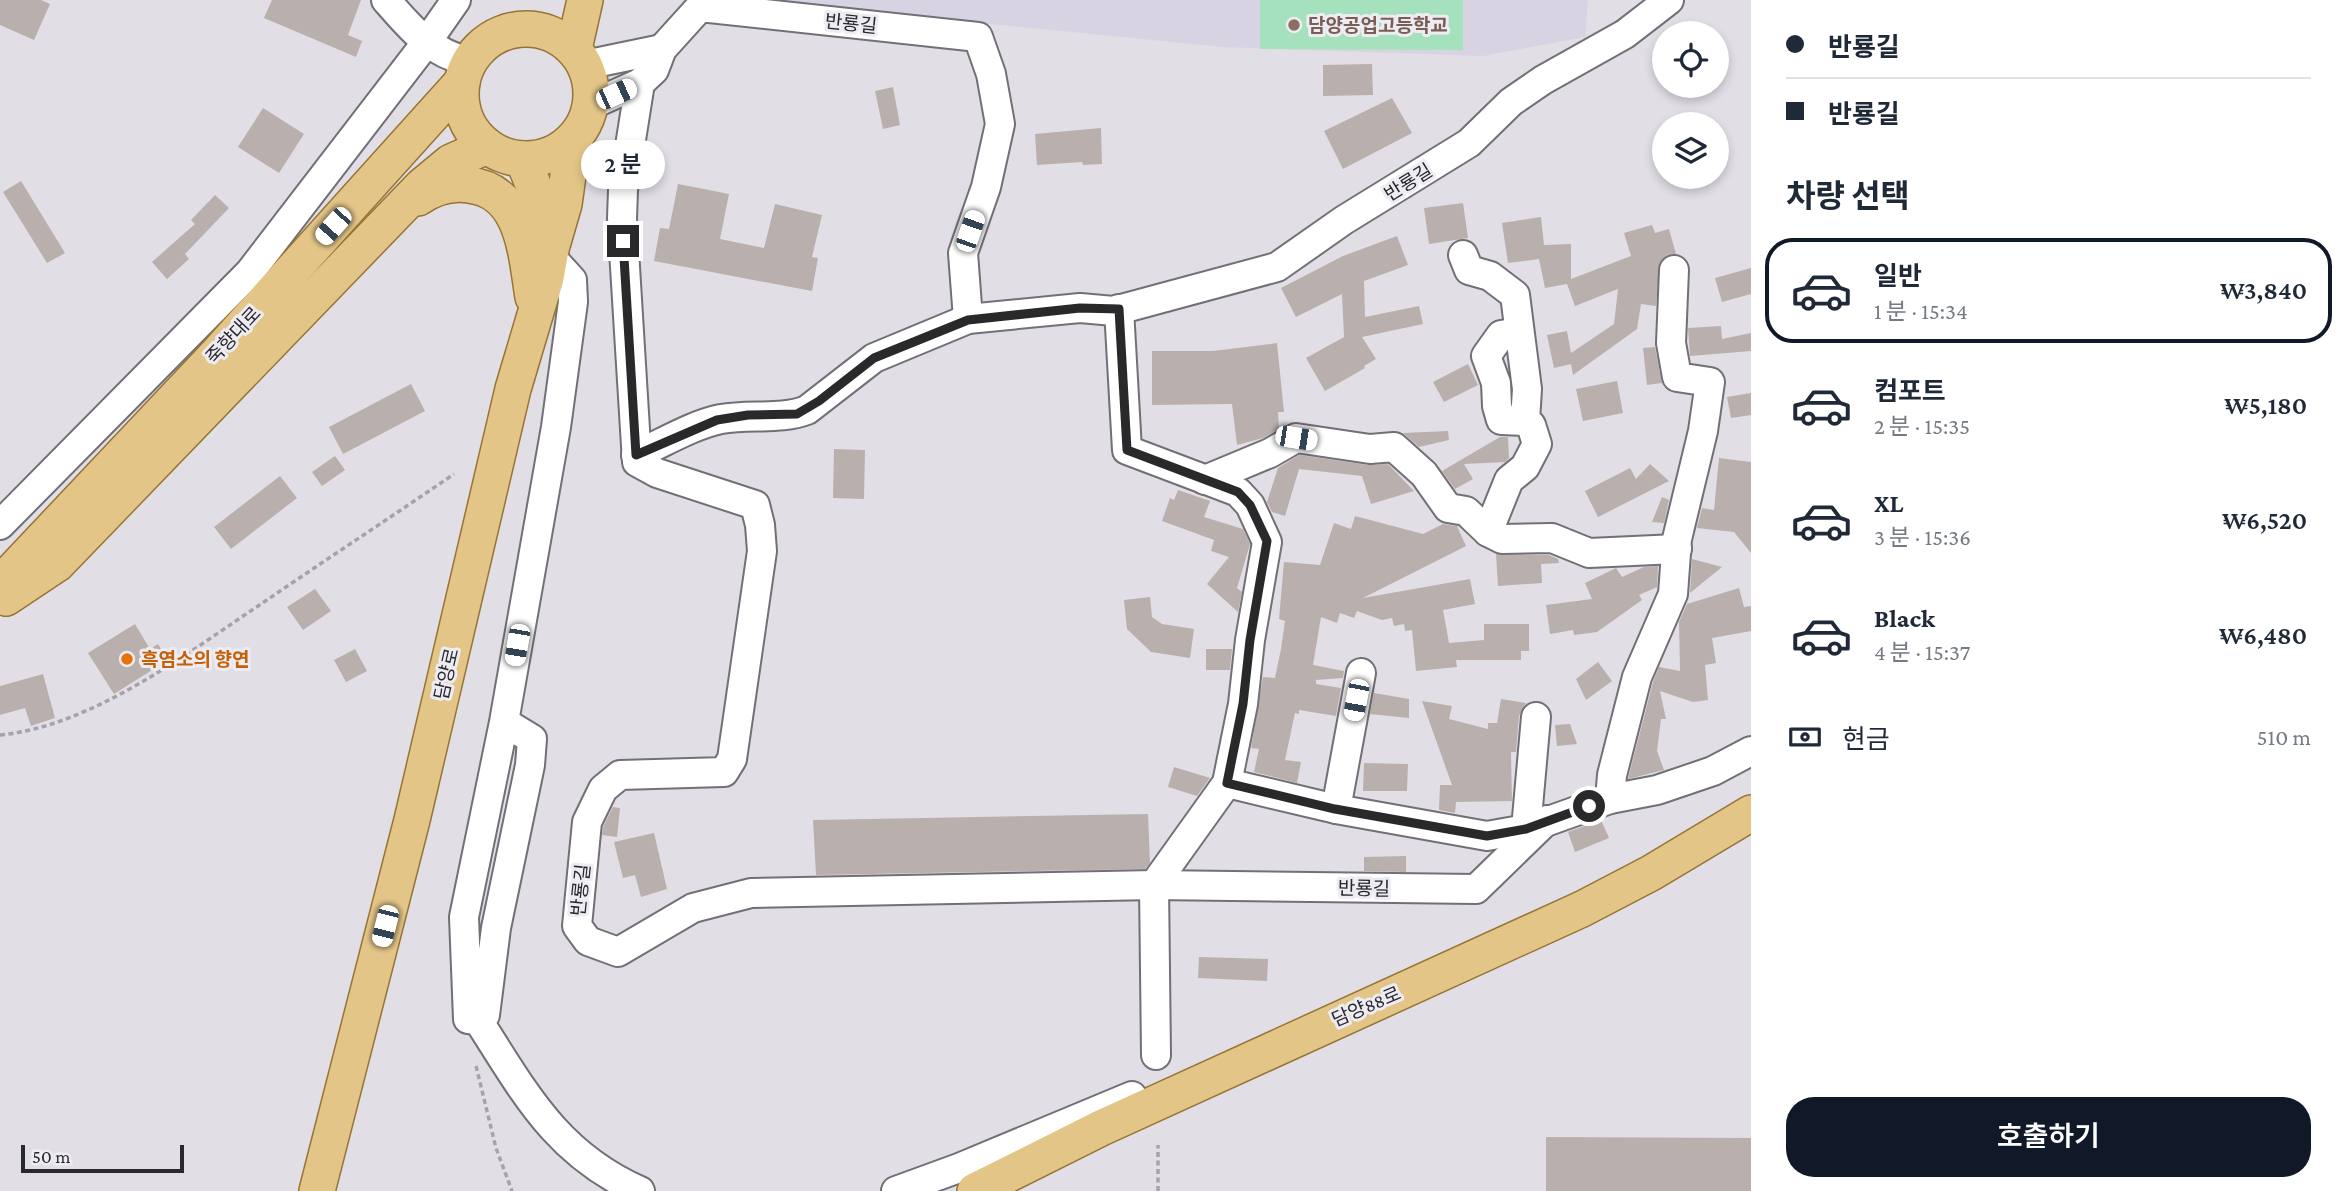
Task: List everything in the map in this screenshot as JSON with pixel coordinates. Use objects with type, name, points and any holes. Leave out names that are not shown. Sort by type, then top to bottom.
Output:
[{"type":"main road","points":[[502,33],[525,0]]},
{"type":"main road","points":[[580,57],[585,0]]},
{"type":"main road","points":[[521,29],[541,30],[559,37],[580,57],[591,84],[591,105],[585,124],[573,140],[558,151],[541,158],[523,159],[504,155],[487,146],[471,128],[462,106],[466,72],[484,44],[502,33],[521,29]]},
{"type":"main road","name":"죽향대로","points":[[0,584],[218,353],[466,72]]},
{"type":"main road","points":[[550,252],[564,204],[573,140]]},
{"type":"main road","name":"죽향대로","points":[[0,601],[57,564],[387,220],[452,162],[487,146]]},
{"type":"main road","name":"담양로","points":[[317,1191],[412,820],[513,389],[536,312],[550,252],[534,187],[523,159]]},
{"type":"main road","points":[[387,220],[431,189],[447,185],[473,185],[498,195],[513,213],[521,231],[536,312]]},
{"type":"main road","name":"담양88로","points":[[975,1191],[1101,1128],[1335,1019],[1503,947],[1583,909],[1651,873],[1751,813]]},
{"type":"street","points":[[386,0],[426,43],[466,72]]},
{"type":"street","points":[[0,525],[250,272],[456,0]]},
{"type":"street","name":"반룡길","points":[[1536,825],[1476,889],[1154,885],[751,893],[693,908],[618,952],[587,941],[577,926],[587,822],[603,789],[620,775],[724,772],[732,759],[762,551],[755,505],[657,473],[637,462],[636,455],[717,420],[748,415],[797,414],[819,401],[874,358],[968,320],[1080,308],[1119,309],[1277,267],[1344,220],[1469,143],[1521,95],[1625,34],[1668,0]]},
{"type":"street","name":"반룡길","points":[[640,83],[654,70],[662,49],[701,4],[978,37],[991,74],[1000,124],[986,187],[962,253],[968,320]]},
{"type":"street","points":[[580,57],[662,49]]},
{"type":"street","points":[[591,105],[640,83]]},
{"type":"street","points":[[636,455],[622,218],[623,190],[640,83]]},
{"type":"street","points":[[550,252],[572,280],[573,302],[556,427],[504,722],[532,739],[530,765],[496,928],[485,1015],[473,1019],[562,1141],[615,1180],[640,1191]]},
{"type":"street","points":[[1463,255],[1469,270],[1490,276],[1516,295],[1527,389],[1525,421],[1531,425],[1537,444],[1525,467],[1509,480],[1489,533]]},
{"type":"street","points":[[1610,799],[1612,775],[1637,677],[1673,594],[1677,550],[1703,431],[1710,382],[1677,377],[1671,343],[1674,270]]},
{"type":"street","points":[[1119,309],[1127,450],[1238,492],[1250,505],[1267,541],[1250,640],[1243,704],[1227,783],[1154,885],[1156,1055]]},
{"type":"street","points":[[1205,480],[1270,453],[1296,438],[1370,449],[1394,447],[1424,474],[1448,508],[1466,511],[1489,533],[1502,539],[1552,538],[1589,553],[1677,550]]},
{"type":"street","points":[[1335,809],[1361,673]]},
{"type":"street","points":[[1536,717],[1536,825]]},
{"type":"street","name":"반룡길","points":[[1227,783],[1335,809],[1487,836],[1536,825],[1610,799],[1657,790],[1713,771],[1751,751]]},
{"type":"street","points":[[896,1191],[959,1168],[1144,1091],[1335,1019]]},
{"type":"path","points":[[0,735],[30,732],[113,698],[333,558],[454,474]]},
{"type":"path","points":[[473,1019],[479,1083],[496,1148],[512,1191]]},
{"type":"path","points":[[1158,1145],[1158,1191]]},
{"type":"shaded area","name":"담양공업고등학교","points":[[749,0],[1588,0],[1585,37],[1483,56],[1222,47]]},
{"type":"green space","points":[[1260,0],[1463,0],[1463,50],[1260,49]]},
{"type":"building","points":[[0,0],[41,0],[50,4],[34,40],[0,25]]},
{"type":"building","points":[[272,0],[361,0],[348,35],[362,41],[356,57],[264,18]]},
{"type":"building","points":[[1372,64],[1373,95],[1323,96],[1323,65]]},
{"type":"building","points":[[893,87],[900,125],[883,129],[875,91]]},
{"type":"building","points":[[1392,98],[1412,133],[1343,169],[1324,131]]},
{"type":"building","points":[[263,108],[304,134],[279,173],[238,147]]},
{"type":"building","points":[[1101,128],[1102,164],[1083,165],[1082,162],[1037,165],[1035,134]]},
{"type":"building","points":[[21,181],[65,253],[47,263],[3,192]]},
{"type":"building","points":[[678,184],[729,194],[720,239],[764,248],[775,204],[822,215],[812,257],[818,258],[812,291],[654,261],[660,228],[669,229]]},
{"type":"building","points":[[215,195],[229,208],[185,254],[189,259],[167,279],[152,262],[195,224],[191,220]]},
{"type":"building","points":[[1463,203],[1468,238],[1429,244],[1424,208]]},
{"type":"building","points":[[1541,217],[1544,245],[1571,244],[1571,279],[1631,256],[1624,233],[1652,225],[1655,233],[1669,229],[1676,254],[1667,255],[1660,262],[1656,306],[1641,304],[1637,329],[1573,375],[1571,364],[1554,368],[1547,335],[1567,331],[1571,353],[1614,324],[1618,289],[1575,306],[1567,284],[1545,288],[1539,259],[1508,263],[1502,223]]},
{"type":"building","points":[[1397,236],[1408,265],[1364,281],[1365,317],[1419,306],[1423,324],[1362,337],[1376,359],[1325,391],[1306,358],[1344,337],[1342,294],[1296,317],[1281,288],[1343,256]]},
{"type":"building","points":[[1751,268],[1751,294],[1722,302],[1715,278]]},
{"type":"building","points":[[1721,326],[1722,339],[1751,333],[1751,351],[1690,356],[1688,328]]},
{"type":"building","points":[[1277,343],[1284,412],[1278,412],[1279,429],[1263,438],[1237,445],[1232,404],[1152,405],[1152,351],[1213,351]]},
{"type":"building","points":[[1655,347],[1662,383],[1647,385],[1643,348]]},
{"type":"building","points":[[1468,364],[1478,385],[1444,402],[1433,382]]},
{"type":"building","points":[[1617,381],[1623,413],[1583,421],[1576,389]]},
{"type":"building","points":[[411,384],[425,411],[343,454],[329,427]]},
{"type":"building","points":[[1751,393],[1751,415],[1731,418],[1727,397]]},
{"type":"building","points":[[1448,431],[1449,440],[1419,447],[1403,433]]},
{"type":"building","points":[[1500,437],[1508,437],[1509,458],[1505,462],[1464,464],[1473,479],[1455,489],[1442,471]]},
{"type":"building","points":[[834,449],[865,450],[864,499],[833,498]]},
{"type":"building","points":[[1299,455],[1368,465],[1388,464],[1414,491],[1371,504],[1362,476],[1299,469],[1285,516],[1272,512],[1267,502],[1278,468]]},
{"type":"building","points":[[335,456],[345,470],[322,486],[312,472]]},
{"type":"building","points":[[1719,458],[1751,462],[1751,553],[1734,532],[1697,528],[1702,508],[1714,510]]},
{"type":"building","points":[[1650,464],[1669,481],[1598,517],[1585,491],[1630,468],[1636,479]]},
{"type":"building","points":[[280,476],[297,498],[231,549],[214,527]]},
{"type":"building","points":[[1178,490],[1210,501],[1204,517],[1243,529],[1250,544],[1237,588],[1242,592],[1238,612],[1207,584],[1229,557],[1211,551],[1214,540],[1162,521],[1170,498],[1174,500]]},
{"type":"building","points":[[1662,497],[1669,500],[1664,523],[1652,522]]},
{"type":"building","points":[[1355,516],[1423,534],[1443,524],[1457,526],[1466,546],[1363,598],[1470,579],[1475,604],[1443,610],[1449,643],[1484,640],[1484,624],[1529,624],[1529,651],[1521,651],[1521,660],[1456,660],[1457,667],[1416,671],[1412,630],[1405,631],[1404,624],[1394,626],[1392,618],[1382,620],[1357,611],[1354,618],[1340,613],[1337,623],[1321,617],[1313,665],[1344,671],[1343,678],[1316,680],[1316,684],[1341,688],[1336,716],[1299,710],[1299,714],[1295,713],[1285,760],[1301,762],[1297,783],[1254,772],[1259,749],[1251,748],[1263,677],[1275,678],[1285,621],[1279,619],[1284,562],[1320,565],[1334,523],[1351,529]]},
{"type":"building","points":[[1496,554],[1549,555],[1558,559],[1559,563],[1541,564],[1542,583],[1498,586]]},
{"type":"building","points":[[1692,559],[1722,567],[1690,593]]},
{"type":"building","points":[[1658,566],[1657,587],[1639,595],[1642,600],[1597,632],[1574,635],[1573,630],[1550,634],[1546,605],[1592,599],[1585,583],[1616,568],[1622,577],[1644,567]]},
{"type":"building","points":[[1739,588],[1744,607],[1751,606],[1751,631],[1712,638],[1716,663],[1705,665],[1708,700],[1693,702],[1660,691],[1666,719],[1661,719],[1657,751],[1664,770],[1628,779],[1659,667],[1680,671],[1679,622],[1687,604]]},
{"type":"building","points":[[315,589],[331,611],[303,630],[287,607]]},
{"type":"building","points":[[1150,597],[1152,617],[1162,624],[1194,629],[1190,658],[1151,652],[1127,629],[1124,600]]},
{"type":"building","points":[[135,624],[150,649],[158,644],[168,660],[114,694],[88,653]]},
{"type":"building","points":[[355,649],[367,671],[346,682],[334,660]]},
{"type":"building","points":[[1206,649],[1232,649],[1230,670],[1206,670]]},
{"type":"building","points":[[1598,662],[1612,681],[1586,700],[1576,679]]},
{"type":"building","points":[[43,674],[55,718],[31,726],[25,708],[0,715],[0,686]]},
{"type":"building","points":[[1374,693],[1409,699],[1409,718],[1370,714]]},
{"type":"building","points":[[1501,699],[1526,703],[1519,716],[1516,752],[1511,752],[1512,801],[1456,802],[1455,813],[1439,810],[1440,785],[1452,785],[1422,701],[1452,706],[1449,719],[1488,729],[1488,723],[1497,723]]},
{"type":"building","points":[[1570,724],[1577,744],[1557,746],[1555,725]]},
{"type":"building","points":[[1364,763],[1408,764],[1407,791],[1363,791]]},
{"type":"building","points":[[1174,767],[1210,778],[1197,796],[1168,787]]},
{"type":"building","points":[[613,807],[620,808],[617,837],[602,835]]},
{"type":"building","points":[[1148,814],[1150,863],[1145,869],[816,875],[813,820]]},
{"type":"building","points":[[1601,820],[1609,838],[1575,852],[1568,832]]},
{"type":"building","points":[[654,833],[667,889],[641,897],[635,875],[623,878],[614,842]]},
{"type":"building","points":[[1406,856],[1406,872],[1364,871],[1364,857]]},
{"type":"building","points":[[1199,957],[1268,959],[1267,981],[1198,978]]},
{"type":"building","points":[[1546,1137],[1751,1138],[1751,1191],[1546,1191]]},
{"type":"place","name":"담양공업고등학교","points":[[1294,25]]},
{"type":"place","name":"흑염소의 향연","points":[[127,659]]},
{"type":"route","points":[[623,241],[636,455],[717,420],[748,415],[788,416],[807,410],[874,358],[968,320],[1080,308],[1114,311],[1119,309],[1127,450],[1238,492],[1250,505],[1267,541],[1250,640],[1243,704],[1227,783],[1335,809],[1487,836],[1526,829],[1589,806]]}]
